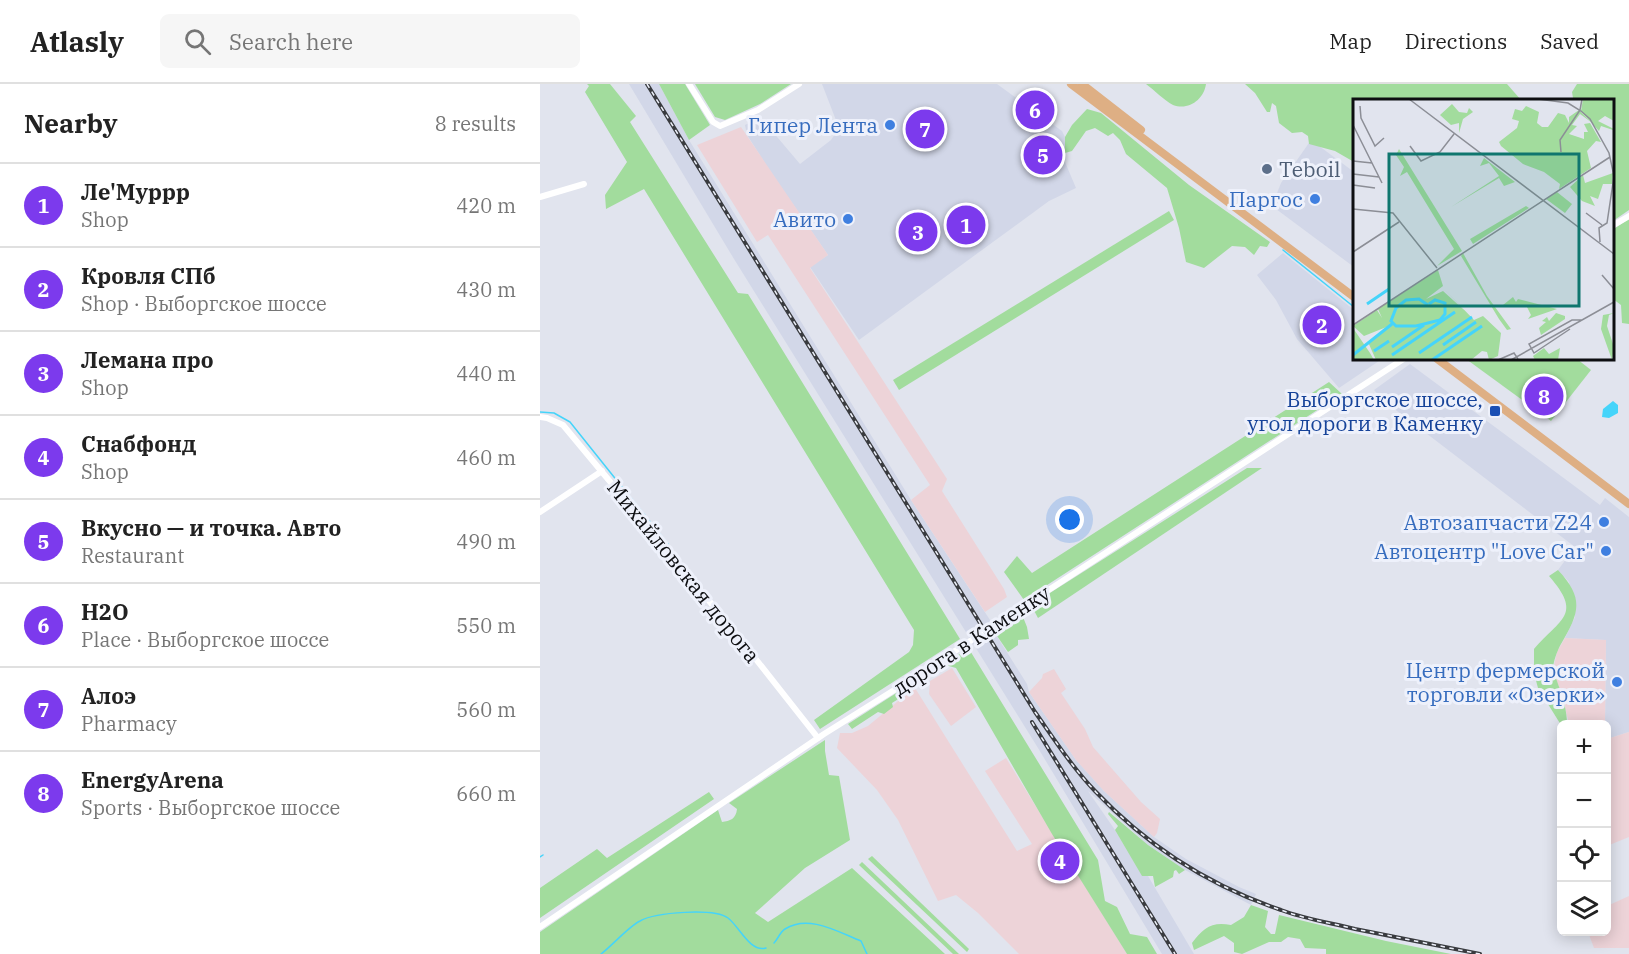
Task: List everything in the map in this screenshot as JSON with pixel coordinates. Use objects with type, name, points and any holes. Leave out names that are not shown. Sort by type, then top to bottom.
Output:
[{"type":"main road","points":[[1071,84],[1353,296]]},
{"type":"main road","points":[[1082,84],[1353,290]]},
{"type":"main road","points":[[1439,360],[1629,504]]},
{"type":"main road","points":[[1447,360],[1629,497]]},
{"type":"street","points":[[689,84],[713,122],[720,126],[758,110],[799,84]]},
{"type":"street","points":[[540,197],[584,184]]},
{"type":"street","points":[[1614,225],[1629,216]]},
{"type":"street","name":"дорога в Каменку","points":[[540,927],[818,738],[1402,360]]},
{"type":"street","name":"Михайловская дорога","points":[[540,417],[563,425],[725,620],[818,738]]},
{"type":"street","points":[[540,512],[602,471]]},
{"type":"shaded area","points":[[629,84],[659,84],[689,140],[911,500],[992,623],[993,630],[1027,684],[1029,692],[1076,760],[1104,791],[1154,837],[1186,859],[1256,894],[1251,905],[1185,870],[1148,845],[1088,791],[1142,875],[1148,876],[1194,954],[1162,954],[1038,748],[734,259]]},
{"type":"shaded area","points":[[822,84],[997,84],[1062,131],[1065,137],[1065,162],[1076,188],[1049,201],[859,340],[810,267],[828,255],[747,135],[745,125],[757,119],[767,125],[800,164],[831,140],[839,128]]},
{"type":"shaded area","points":[[741,127],[828,255],[810,268],[947,479],[942,491],[1004,589],[1007,597],[985,612],[911,500],[930,485],[768,235],[757,242],[697,145]]},
{"type":"shaded area","points":[[1311,140],[1353,171],[1353,266],[1272,206],[1281,183]]},
{"type":"shaded area","points":[[1283,253],[1353,309],[1353,360],[1381,360],[1339,388],[1297,339],[1276,300],[1257,275]]},
{"type":"shaded area","points":[[1410,364],[1600,505],[1605,498],[1629,517],[1629,732],[1611,738],[1611,720],[1605,720],[1606,640],[1565,638],[1575,617],[1569,582],[1558,570],[1575,547],[1384,401],[1374,390]]},
{"type":"shaded area","points":[[1565,638],[1606,640],[1605,720],[1568,720],[1553,670],[1557,652]]},
{"type":"shaded area","points":[[952,668],[976,707],[951,726],[929,694],[930,681]]},
{"type":"shaded area","points":[[1054,669],[1066,689],[1061,693],[1085,729],[1093,747],[1141,802],[1160,819],[1154,837],[1104,791],[1076,760],[1029,692],[1043,674]]},
{"type":"shaded area","points":[[915,688],[1017,851],[1032,844],[985,771],[1006,758],[1127,954],[1019,954],[978,913],[956,895],[938,901],[898,820],[877,790],[837,748],[840,733],[852,733],[868,726],[906,692]]},
{"type":"shaded area","points":[[1629,732],[1629,837],[1611,844],[1611,774],[1611,738]]},
{"type":"shaded area","points":[[1629,896],[1629,948],[1594,948],[1590,936],[1611,936],[1611,904]]},
{"type":"green space","points":[[587,84],[610,84],[636,116],[630,122],[738,293],[748,294],[960,639],[820,729],[814,720],[909,652],[913,645],[914,630],[644,189],[606,209],[605,195],[627,162],[585,92],[589,86]]},
{"type":"green space","points":[[659,84],[685,84],[710,125],[689,140]]},
{"type":"green space","points":[[695,84],[791,84],[760,104],[725,120],[715,117]]},
{"type":"green space","points":[[1146,84],[1206,84],[1199,99],[1190,105],[1179,106],[1170,103]]},
{"type":"green space","points":[[1245,84],[1507,84],[1520,99],[1353,99],[1353,161],[1335,151],[1309,144],[1308,136],[1302,132],[1292,133],[1279,123],[1276,106],[1272,103],[1270,112],[1267,112],[1255,93]]},
{"type":"green space","points":[[1577,84],[1629,84],[1629,210],[1614,220],[1614,99],[1572,99],[1572,92]]},
{"type":"green space","points":[[1087,109],[1101,113],[1189,185],[1270,242],[1267,247],[1260,246],[1254,255],[1245,247],[1232,246],[1204,268],[1186,262],[1167,188],[1126,154],[1120,140],[1113,133],[1108,136],[1095,128],[1086,131],[1072,151],[1065,153],[1065,137],[1072,125]]},
{"type":"green space","points":[[1169,211],[1174,220],[899,390],[893,380]]},
{"type":"green space","points":[[1629,219],[1629,324],[1622,323],[1621,305],[1614,300],[1614,229]]},
{"type":"green space","points":[[1467,360],[1578,360],[1591,370],[1551,421]]},
{"type":"green space","points":[[1329,382],[1342,394],[1024,600],[1004,572],[1017,556],[1032,573]]},
{"type":"green space","points":[[1247,468],[1262,468],[1038,618],[1031,605]]},
{"type":"green space","points":[[1558,570],[1575,597],[1575,614],[1558,650],[1553,667],[1562,694],[1567,720],[1558,720],[1538,688],[1534,673],[1534,649],[1560,623],[1566,608],[1565,600],[1549,576]]},
{"type":"green space","points":[[1021,612],[1029,639],[1018,640],[1018,645],[1008,652],[993,630]]},
{"type":"green space","points":[[969,649],[1098,860],[1105,901],[1117,907],[1130,934],[1147,937],[1157,954],[1127,954],[1052,834],[956,668],[942,664]]},
{"type":"green space","points":[[901,690],[903,696],[892,703],[893,707],[884,714],[878,712],[852,729],[848,724]]},
{"type":"green space","points":[[825,740],[829,775],[839,776],[850,840],[805,868],[755,913],[768,922],[852,868],[945,954],[540,954],[540,932],[718,810],[722,822],[732,819],[737,809],[729,803]]},
{"type":"green space","points":[[709,792],[714,799],[540,918],[540,888],[597,849],[607,858]]},
{"type":"green space","points":[[1109,812],[1148,845],[1185,870],[1179,874],[1176,870],[1174,871],[1173,877],[1155,887],[1153,876],[1142,876],[1115,830],[1118,826],[1108,814]]},
{"type":"green space","points":[[872,856],[969,949],[967,952],[868,859]]},
{"type":"green space","points":[[862,862],[959,954],[953,954],[859,865]]},
{"type":"green space","points":[[1251,905],[1268,911],[1265,927],[1271,934],[1275,934],[1279,915],[1451,954],[1326,954],[1326,949],[1305,948],[1300,939],[1288,937],[1281,942],[1269,942],[1242,954],[1234,952],[1234,943],[1224,936],[1194,950],[1192,943],[1200,933],[1213,925],[1231,925],[1244,917]]},
{"type":"water","points":[[1613,401],[1618,405],[1618,413],[1609,418],[1602,417],[1603,409]]},
{"type":"waterway","points":[[1283,250],[1353,306]]},
{"type":"waterway","points":[[540,412],[554,413],[570,422],[622,487]]},
{"type":"waterway","points":[[626,492],[668,544]]},
{"type":"waterway","points":[[601,954],[640,921],[659,915],[685,912],[711,913],[728,918],[755,947],[766,948]]},
{"type":"waterway","points":[[774,943],[785,929],[804,923],[814,924],[861,941],[867,954]]},
{"type":"railway","points":[[647,84],[1035,712],[1071,763],[1095,791],[1115,811],[1158,846],[1229,889],[1290,913],[1318,921],[1480,954]]},
{"type":"railway","points":[[1032,722],[1175,954]]},
{"type":"place","name":"H2O","points":[[1035,110]]},
{"type":"place","name":"Гипер Лента","points":[[890,125]]},
{"type":"place","name":"Алоэ","points":[[925,129]]},
{"type":"place","name":"Вкусно — и точка. Авто","points":[[1043,155]]},
{"type":"place","name":"Teboil","points":[[1267,169]]},
{"type":"place","name":"Паргос","points":[[1315,199]]},
{"type":"place","name":"Авито","points":[[848,219]]},
{"type":"place","name":"Ле'Муррр","points":[[966,225]]},
{"type":"place","name":"Лемана про","points":[[918,232]]},
{"type":"place","name":"Кровля СПб","points":[[1322,325]]},
{"type":"place","name":"EnergyArena","points":[[1544,396]]},
{"type":"place","name":"Выборгское шоссе, угол дороги в Каменку","points":[[1495,411]]},
{"type":"place","name":"Автозапчасти Z24","points":[[1604,522]]},
{"type":"place","name":"Автоцентр \"Love Car\"","points":[[1606,551]]},
{"type":"place","name":"Центр фермерской торговли «Озерки»","points":[[1617,682]]},
{"type":"place","name":"Снабфонд","points":[[1060,861]]}]
